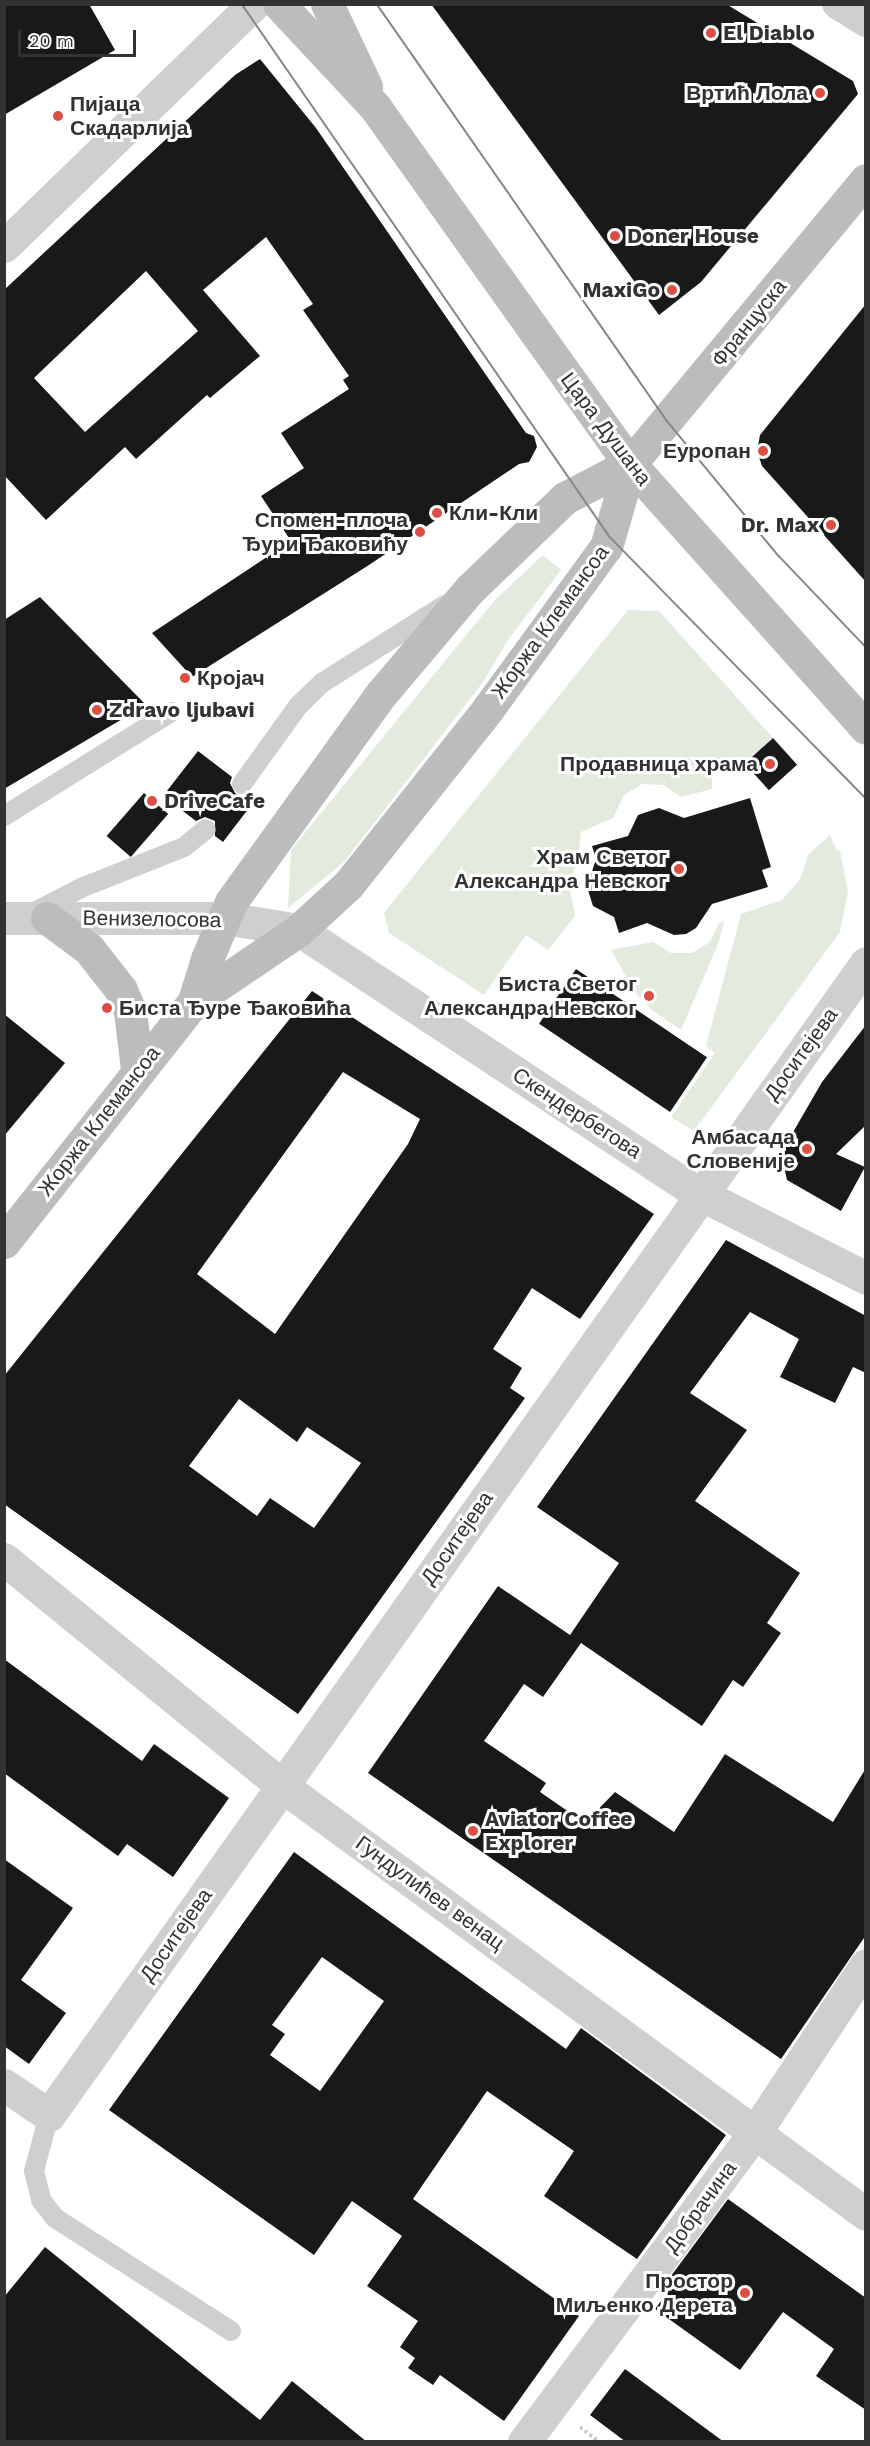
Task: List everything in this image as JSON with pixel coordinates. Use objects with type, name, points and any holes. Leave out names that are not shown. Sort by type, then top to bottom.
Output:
[{"type":"main road","name":"Цара Душана","points":[[279,4],[375,107],[630,464],[866,728]]},
{"type":"main road","name":"Цара Душана","points":[[327,4],[375,107]]},
{"type":"main road","name":"Француска","points":[[630,464],[866,180]]},
{"type":"main road","name":"Жоржа Клемансоа","points":[[194,1001],[224,918],[278,833],[382,693],[470,589],[565,498],[630,464]]},
{"type":"main road","name":"Жоржа Клемансоа","points":[[4,1242],[137,1069],[194,1001],[299,930],[348,885],[487,710],[606,547],[630,464]]},
{"type":"main road","points":[[25,918],[89,949],[120,990],[130,1011],[137,1069]]},
{"type":"street","points":[[4,246],[254,4]]},
{"type":"street","points":[[837,4],[866,22]]},
{"type":"street","name":"Венизелосова","points":[[25,918],[224,918],[299,930]]},
{"type":"street","name":"Скендербегова","points":[[299,930],[700,1194],[866,1278]]},
{"type":"street","name":"Доситејева","points":[[49,2115],[866,963]]},
{"type":"street","name":"Гундулићев венац","points":[[4,1559],[282,1786],[756,2131],[866,2214]]},
{"type":"street","name":"Добрачина","points":[[524,2442],[756,2131],[866,1965]]},
{"type":"street","points":[[4,2085],[49,2115]]},
{"type":"lane","points":[[242,784],[298,706],[322,683],[470,589]]},
{"type":"lane","points":[[4,816],[171,712]]},
{"type":"lane","points":[[25,918],[81,888],[184,847],[206,829]]},
{"type":"lane","points":[[49,2115],[34,2171],[41,2200],[55,2218],[231,2331]]},
{"type":"shaded area","points":[[543,555],[561,570],[508,640],[483,682],[344,862],[288,908],[291,850],[494,601]]},
{"type":"shaded area","points":[[628,610],[659,611],[773,738],[744,763],[712,768],[712,789],[681,797],[664,785],[642,784],[624,795],[613,818],[581,832],[578,859],[569,883],[575,916],[548,950],[526,935],[484,995],[389,933],[384,913]]},
{"type":"shaded area","points":[[830,835],[837,851],[840,851],[848,891],[840,932],[694,1131],[671,1117],[715,1053],[706,1046],[741,914],[782,900],[801,878],[808,855]]},
{"type":"shaded area","points":[[724,921],[718,944],[681,1030],[653,1011],[634,991],[611,950],[653,942],[671,953],[692,953],[710,942],[719,923]]},
{"type":"building","points":[[4,4],[89,4],[115,50],[4,115]]},
{"type":"building","points":[[431,4],[726,4],[853,81],[858,94],[701,282],[659,315]]},
{"type":"building","points":[[260,59],[316,128],[526,433],[534,436],[537,447],[529,462],[519,464],[369,565],[192,677],[152,633],[291,541],[261,496],[304,468],[281,433],[349,389],[343,380],[349,376],[303,310],[313,304],[266,237],[203,290],[260,356],[210,398],[207,395],[136,459],[125,447],[46,520],[4,475],[4,290],[235,75]],"holes":[[[146,271],[198,331],[85,432],[34,378]]]},
{"type":"building","points":[[866,304],[866,582],[762,466],[757,451],[760,435]]},
{"type":"building","points":[[40,597],[146,705],[4,789],[4,620]]},
{"type":"building","name":"Продавница храма","points":[[773,738],[797,765],[769,790],[745,763]]},
{"type":"building","points":[[198,751],[232,777],[230,783],[235,793],[241,796],[251,791],[258,796],[223,842],[215,836],[215,821],[205,817],[196,821],[163,796]]},
{"type":"building","points":[[144,793],[168,814],[131,857],[107,836]]},
{"type":"building","name":"Храм Светог Александра Невског","points":[[750,798],[771,867],[762,870],[768,887],[712,904],[696,928],[686,934],[674,935],[647,923],[619,933],[614,917],[593,906],[587,887],[596,859],[592,846],[628,836],[638,815],[659,808],[684,818]]},
{"type":"building","points":[[576,969],[707,1057],[670,1112],[539,1024]]},
{"type":"building","points":[[312,991],[654,1214],[580,1319],[532,1288],[493,1349],[522,1368],[510,1388],[525,1398],[298,1714],[4,1504],[4,1376]],"holes":[[[343,1072],[420,1119],[408,1144],[275,1334],[197,1274]],[[239,1399],[297,1442],[307,1427],[361,1463],[314,1528],[270,1498],[257,1516],[189,1466]]]},
{"type":"building","points":[[4,1014],[65,1063],[4,1136]]},
{"type":"building","name":"Амбасада Словеније","points":[[866,1025],[866,1125],[836,1154],[865,1167],[841,1211],[787,1180],[781,1153],[822,1082]]},
{"type":"building","points":[[726,1240],[866,1316],[866,1373],[853,1367],[835,1403],[780,1377],[799,1339],[750,1312],[690,1393],[747,1430],[695,1501],[800,1573],[767,1623],[781,1633],[743,1687],[733,1680],[702,1726],[581,1643],[543,1697],[524,1684],[484,1741],[546,1783],[540,1792],[585,1823],[615,1792],[674,1832],[725,1754],[833,1822],[866,1768],[866,1935],[781,2059],[368,1773],[498,1586],[570,1635],[619,1563],[537,1507]]},
{"type":"building","points":[[4,1659],[142,1761],[154,1744],[229,1798],[173,1877],[127,1844],[118,1856],[4,1773]]},
{"type":"building","points":[[294,1852],[566,2049],[581,2028],[726,2135],[637,2259],[544,2196],[574,2151],[487,2091],[413,2199],[579,2316],[504,2421],[440,2375],[433,2385],[408,2368],[415,2358],[400,2347],[418,2321],[367,2286],[402,2236],[352,2201],[314,2255],[109,2110]],"holes":[[[322,1957],[384,2001],[320,2091],[270,2055],[285,2034],[272,2025]]]},
{"type":"building","points":[[4,1859],[73,1908],[21,1980],[66,2013],[29,2064],[4,2046]]},
{"type":"building","name":"Простор Миљенко Дерета","points":[[728,2199],[866,2298],[866,2410],[816,2376],[834,2349],[783,2312],[740,2370],[655,2309],[674,2284],[668,2280]]},
{"type":"building","points":[[45,2247],[260,2420],[292,2381],[367,2442],[4,2442],[4,2297]]},
{"type":"building","points":[[625,2369],[724,2442],[626,2442],[590,2415]]},
{"type":"tram line","points":[[242,4],[610,537],[866,798]]},
{"type":"tram line","points":[[377,4],[668,422],[779,556],[866,647]]},
{"type":"place","name":"El Diablo","points":[[711,33]]},
{"type":"place","name":"Вртић Лола","points":[[820,93]]},
{"type":"place","name":"Пијаца Скадарлија","points":[[58,116]]},
{"type":"place","name":"Doner House","points":[[615,236]]},
{"type":"place","name":"MaxiGo","points":[[672,290]]},
{"type":"place","name":"Еуропан","points":[[763,451]]},
{"type":"place","name":"Кли-Кли","points":[[437,513]]},
{"type":"place","name":"Dr. Max","points":[[831,525]]},
{"type":"place","name":"Спомен-плоча Ђури Ђаковићу","points":[[420,532]]},
{"type":"place","name":"Кројач","points":[[185,678]]},
{"type":"place","name":"Zdravo ljubavi","points":[[97,710]]},
{"type":"place","name":"Продавница храма","points":[[770,764]]},
{"type":"place","name":"DriveCafe","points":[[152,801]]},
{"type":"place","name":"Храм Светог Александра Невског","points":[[679,869]]},
{"type":"place","name":"Биста Светог Александра Невског","points":[[649,996]]},
{"type":"place","name":"Биста Ђуре Ђаковића","points":[[107,1008]]},
{"type":"place","name":"Амбасада Словеније","points":[[807,1149]]},
{"type":"place","name":"Aviator Coffee Explorer","points":[[473,1831]]},
{"type":"place","name":"Простор Миљенко Дерета","points":[[745,2293]]}]
